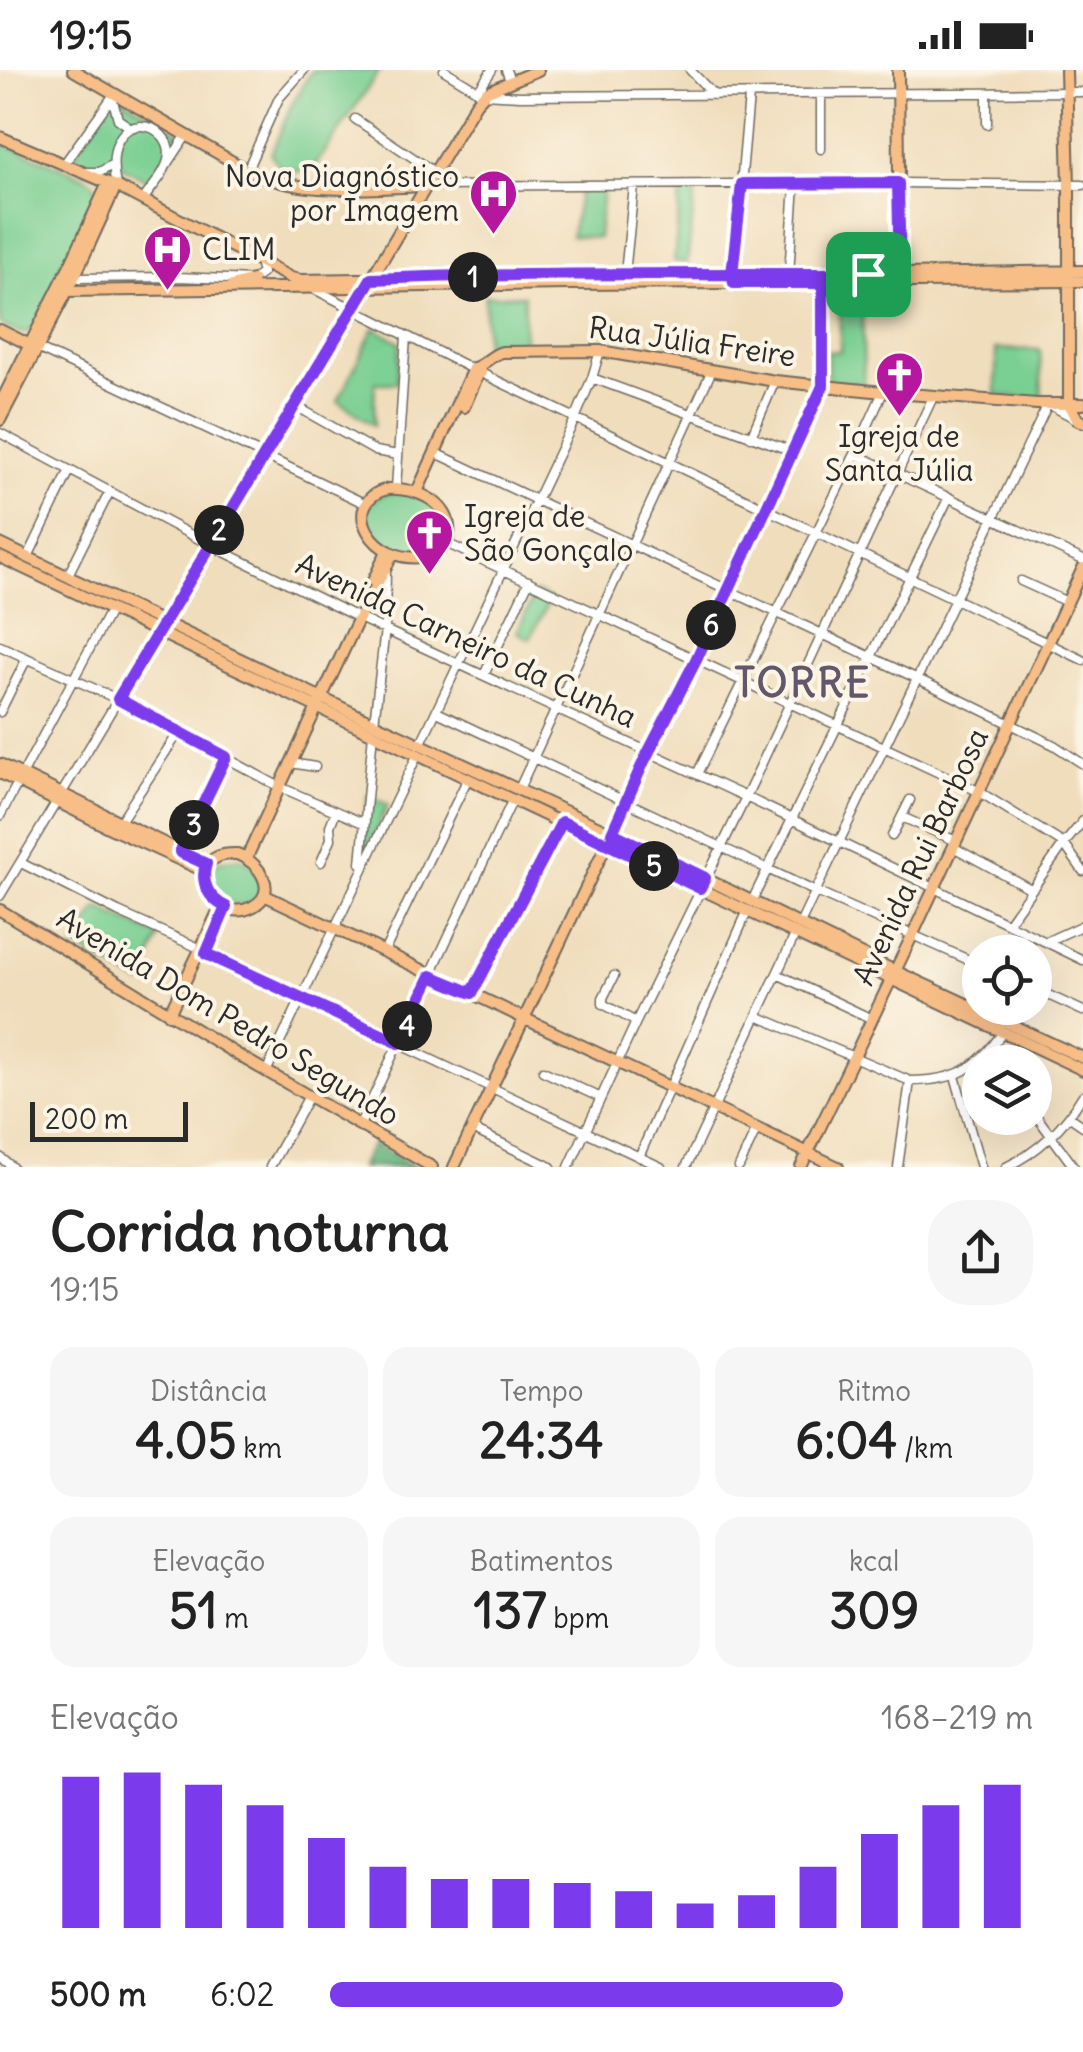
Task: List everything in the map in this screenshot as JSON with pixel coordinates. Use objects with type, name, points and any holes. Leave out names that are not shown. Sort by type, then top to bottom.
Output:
[{"type":"main road","points":[[73,70],[158,127],[186,136],[266,181],[318,188],[425,186]]},
{"type":"main road","points":[[368,283],[480,93],[508,76],[538,70]]},
{"type":"main road","points":[[898,70],[900,274]]},
{"type":"main road","points":[[1066,70],[1069,404],[1081,421]]},
{"type":"main road","points":[[0,138],[112,184],[302,280],[368,283],[900,274],[1068,276],[1083,281]]},
{"type":"main road","points":[[0,404],[74,278],[112,184]]},
{"type":"main road","points":[[0,420],[112,184]]},
{"type":"main road","points":[[66,290],[312,288],[625,274],[823,283],[1068,276],[1083,270]]},
{"type":"main road","points":[[221,289],[253,280]]},
{"type":"main road","points":[[454,1167],[823,386],[823,283]]},
{"type":"main road","points":[[0,330],[34,346]]},
{"type":"main road","name":"Rua Júlia Freire","points":[[476,372],[491,356],[502,352],[600,351],[823,386],[1083,404]]},
{"type":"main road","points":[[420,493],[476,372]]},
{"type":"main road","points":[[396,488],[420,493],[443,513],[449,530],[446,543],[428,556],[390,553],[367,531],[366,504],[380,491],[396,488]]},
{"type":"main road","points":[[0,544],[68,575],[161,627],[1008,1028],[1057,1052],[1083,1070]]},
{"type":"main road","points":[[358,619],[386,570],[390,553]]},
{"type":"main road","points":[[247,858],[390,553]]},
{"type":"main road","points":[[0,557],[111,609],[161,627]]},
{"type":"main road","name":"Avenida Rui Barbosa","points":[[801,1167],[1081,572]]},
{"type":"main road","points":[[419,750],[468,778],[516,794],[562,822],[610,839]]},
{"type":"main road","points":[[0,764],[20,778],[180,852],[205,868]]},
{"type":"main road","points":[[0,773],[20,778]]},
{"type":"main road","points":[[59,797],[112,828],[205,868]]},
{"type":"main road","points":[[226,854],[247,858],[263,874],[264,896],[246,909],[223,906],[208,892],[205,868],[216,857],[226,854]]},
{"type":"main road","points":[[264,896],[838,1167]]},
{"type":"main road","points":[[171,1015],[223,906]]},
{"type":"main road","name":"Avenida Dom Pedro Segundo","points":[[0,910],[266,1072],[432,1167]]},
{"type":"main road","points":[[1057,1052],[1083,1058]]},
{"type":"street","points":[[247,170],[279,98],[304,70]]},
{"type":"street","points":[[444,70],[480,93],[538,97],[1083,92]]},
{"type":"street","points":[[480,93],[492,70]]},
{"type":"street","points":[[690,70],[714,95]]},
{"type":"street","points":[[986,124],[987,93]]},
{"type":"street","points":[[114,95],[118,119],[131,128]]},
{"type":"street","points":[[64,164],[114,95]]},
{"type":"street","points":[[821,95],[821,149]]},
{"type":"street","points":[[733,278],[749,96]]},
{"type":"street","points":[[355,120],[433,171]]},
{"type":"street","points":[[112,184],[117,140],[131,128],[158,127],[169,146],[168,164]]},
{"type":"street","points":[[143,200],[186,136]]},
{"type":"street","points":[[83,172],[98,172],[113,164]]},
{"type":"street","points":[[789,274],[795,184]]},
{"type":"street","points":[[425,186],[1083,185]]},
{"type":"street","points":[[625,274],[634,186]]},
{"type":"street","points":[[74,278],[253,280],[262,273],[259,261]]},
{"type":"street","points":[[0,896],[368,283]]},
{"type":"street","points":[[312,288],[476,372],[1083,660]]},
{"type":"street","points":[[396,488],[406,337]]},
{"type":"street","points":[[34,346],[366,504]]},
{"type":"street","points":[[266,1072],[575,419],[600,351]]},
{"type":"street","points":[[360,1125],[712,370]]},
{"type":"street","points":[[592,378],[792,451]]},
{"type":"street","points":[[751,437],[774,380]]},
{"type":"street","points":[[697,774],[883,392]]},
{"type":"street","points":[[568,1167],[933,396]]},
{"type":"street","points":[[686,1167],[1048,404],[1081,421]]},
{"type":"street","points":[[294,405],[375,451],[398,455]]},
{"type":"street","name":"Avenida Carneiro da Cunha","points":[[0,433],[358,619],[556,708],[1033,935]]},
{"type":"street","points":[[439,454],[918,678],[1083,764]]},
{"type":"street","points":[[855,454],[1083,560]]},
{"type":"street","points":[[28,557],[70,470]]},
{"type":"street","points":[[68,575],[110,492]]},
{"type":"street","points":[[639,1156],[750,905],[949,497]]},
{"type":"street","points":[[446,543],[978,791],[1064,844],[1083,871]]},
{"type":"street","points":[[361,870],[385,629],[386,570]]},
{"type":"street","points":[[1081,572],[1083,589]]},
{"type":"street","points":[[484,675],[529,580]]},
{"type":"street","points":[[1021,581],[1067,602]]},
{"type":"street","points":[[0,816],[111,609]]},
{"type":"street","points":[[0,646],[118,699],[280,787],[363,823]]},
{"type":"street","points":[[0,712],[27,658]]},
{"type":"street","points":[[437,712],[767,870],[962,958]]},
{"type":"street","points":[[118,823],[180,732]]},
{"type":"street","points":[[180,852],[226,757]]},
{"type":"street","points":[[291,763],[315,767]]},
{"type":"street","points":[[384,952],[468,778]]},
{"type":"street","points":[[892,836],[910,800]]},
{"type":"street","points":[[321,862],[331,839],[330,826],[336,811]]},
{"type":"street","points":[[902,816],[1031,889]]},
{"type":"street","points":[[1008,923],[1083,821]]},
{"type":"street","points":[[472,993],[562,822]]},
{"type":"street","points":[[21,863],[661,1167]]},
{"type":"street","points":[[1052,940],[1083,926]]},
{"type":"street","name":"Avenida Carneiro da Cunha","points":[[1052,944],[1083,960]]},
{"type":"street","points":[[777,974],[872,1019]]},
{"type":"street","points":[[614,976],[602,1002],[636,1022]]},
{"type":"street","points":[[1052,997],[1083,1011]]},
{"type":"street","points":[[756,1016],[910,1081],[962,1072]]},
{"type":"street","points":[[995,1045],[1010,1025]]},
{"type":"street","points":[[543,1071],[601,1098]]},
{"type":"street","points":[[955,1076],[981,1167]]},
{"type":"street","points":[[898,1167],[910,1081]]},
{"type":"street","points":[[1006,1167],[1031,1154],[1052,1136],[1070,1117],[1083,1094]]},
{"type":"street","points":[[270,1167],[309,1096]]},
{"type":"street","points":[[1070,1117],[1083,1126]]},
{"type":"street","points":[[738,1167],[757,1128]]},
{"type":"street","points":[[472,1129],[551,1167]]},
{"type":"street","points":[[1052,1136],[1074,1167]]},
{"type":"street","points":[[0,1157],[12,1167]]},
{"type":"green space","points":[[312,70],[380,70],[316,165],[286,175],[271,154],[290,108]]},
{"type":"green space","points":[[115,93],[185,136],[151,182],[117,164],[112,181],[69,163]]},
{"type":"green space","points":[[0,142],[88,178],[96,186],[71,256],[34,327],[26,332],[0,324]]},
{"type":"green space","points":[[681,189],[696,190],[687,263],[674,261]]},
{"type":"green space","points":[[580,190],[603,191],[598,238],[571,236]]},
{"type":"green space","points":[[840,291],[862,292],[864,384],[828,382],[827,352],[840,351]]},
{"type":"green space","points":[[524,295],[524,347],[485,348],[485,296]]},
{"type":"green space","points":[[374,328],[400,342],[397,383],[375,383],[374,425],[338,401]]},
{"type":"green space","points":[[996,349],[1040,350],[1042,400],[996,395]]},
{"type":"green space","points":[[397,492],[424,499],[433,506],[441,528],[432,548],[408,553],[393,549],[372,529],[370,505],[379,497]]},
{"type":"green space","points":[[536,592],[550,599],[530,639],[517,632]]},
{"type":"green space","points":[[368,795],[388,805],[363,858]]},
{"type":"green space","points":[[241,858],[251,864],[263,884],[254,901],[240,905],[209,891],[208,881],[213,865]]},
{"type":"green space","points":[[98,908],[159,936],[142,984],[74,946]]},
{"type":"green space","points":[[373,1143],[415,1167],[360,1167]]},
{"type":"place","name":"Nova Diagnóstico por Imagem","points":[[494,236]]},
{"type":"place","name":"CLIM","points":[[167,292]]},
{"type":"place","name":"Igreja de Santa Júlia","points":[[899,418]]},
{"type":"place","name":"Igreja de São Gonçalo","points":[[429,576]]},
{"type":"district","name":"TORRE","points":[[803,683]]},
{"type":"route","points":[[868,274],[740,274],[732,274],[625,274],[371,279],[118,699],[226,757],[180,852],[206,864],[204,881],[208,892],[226,907],[206,954],[399,1043],[431,976],[472,993],[562,822],[700,888],[705,878],[612,833],[823,386],[823,283],[734,283],[732,274],[742,184],[898,183],[900,274],[868,274]]}]
